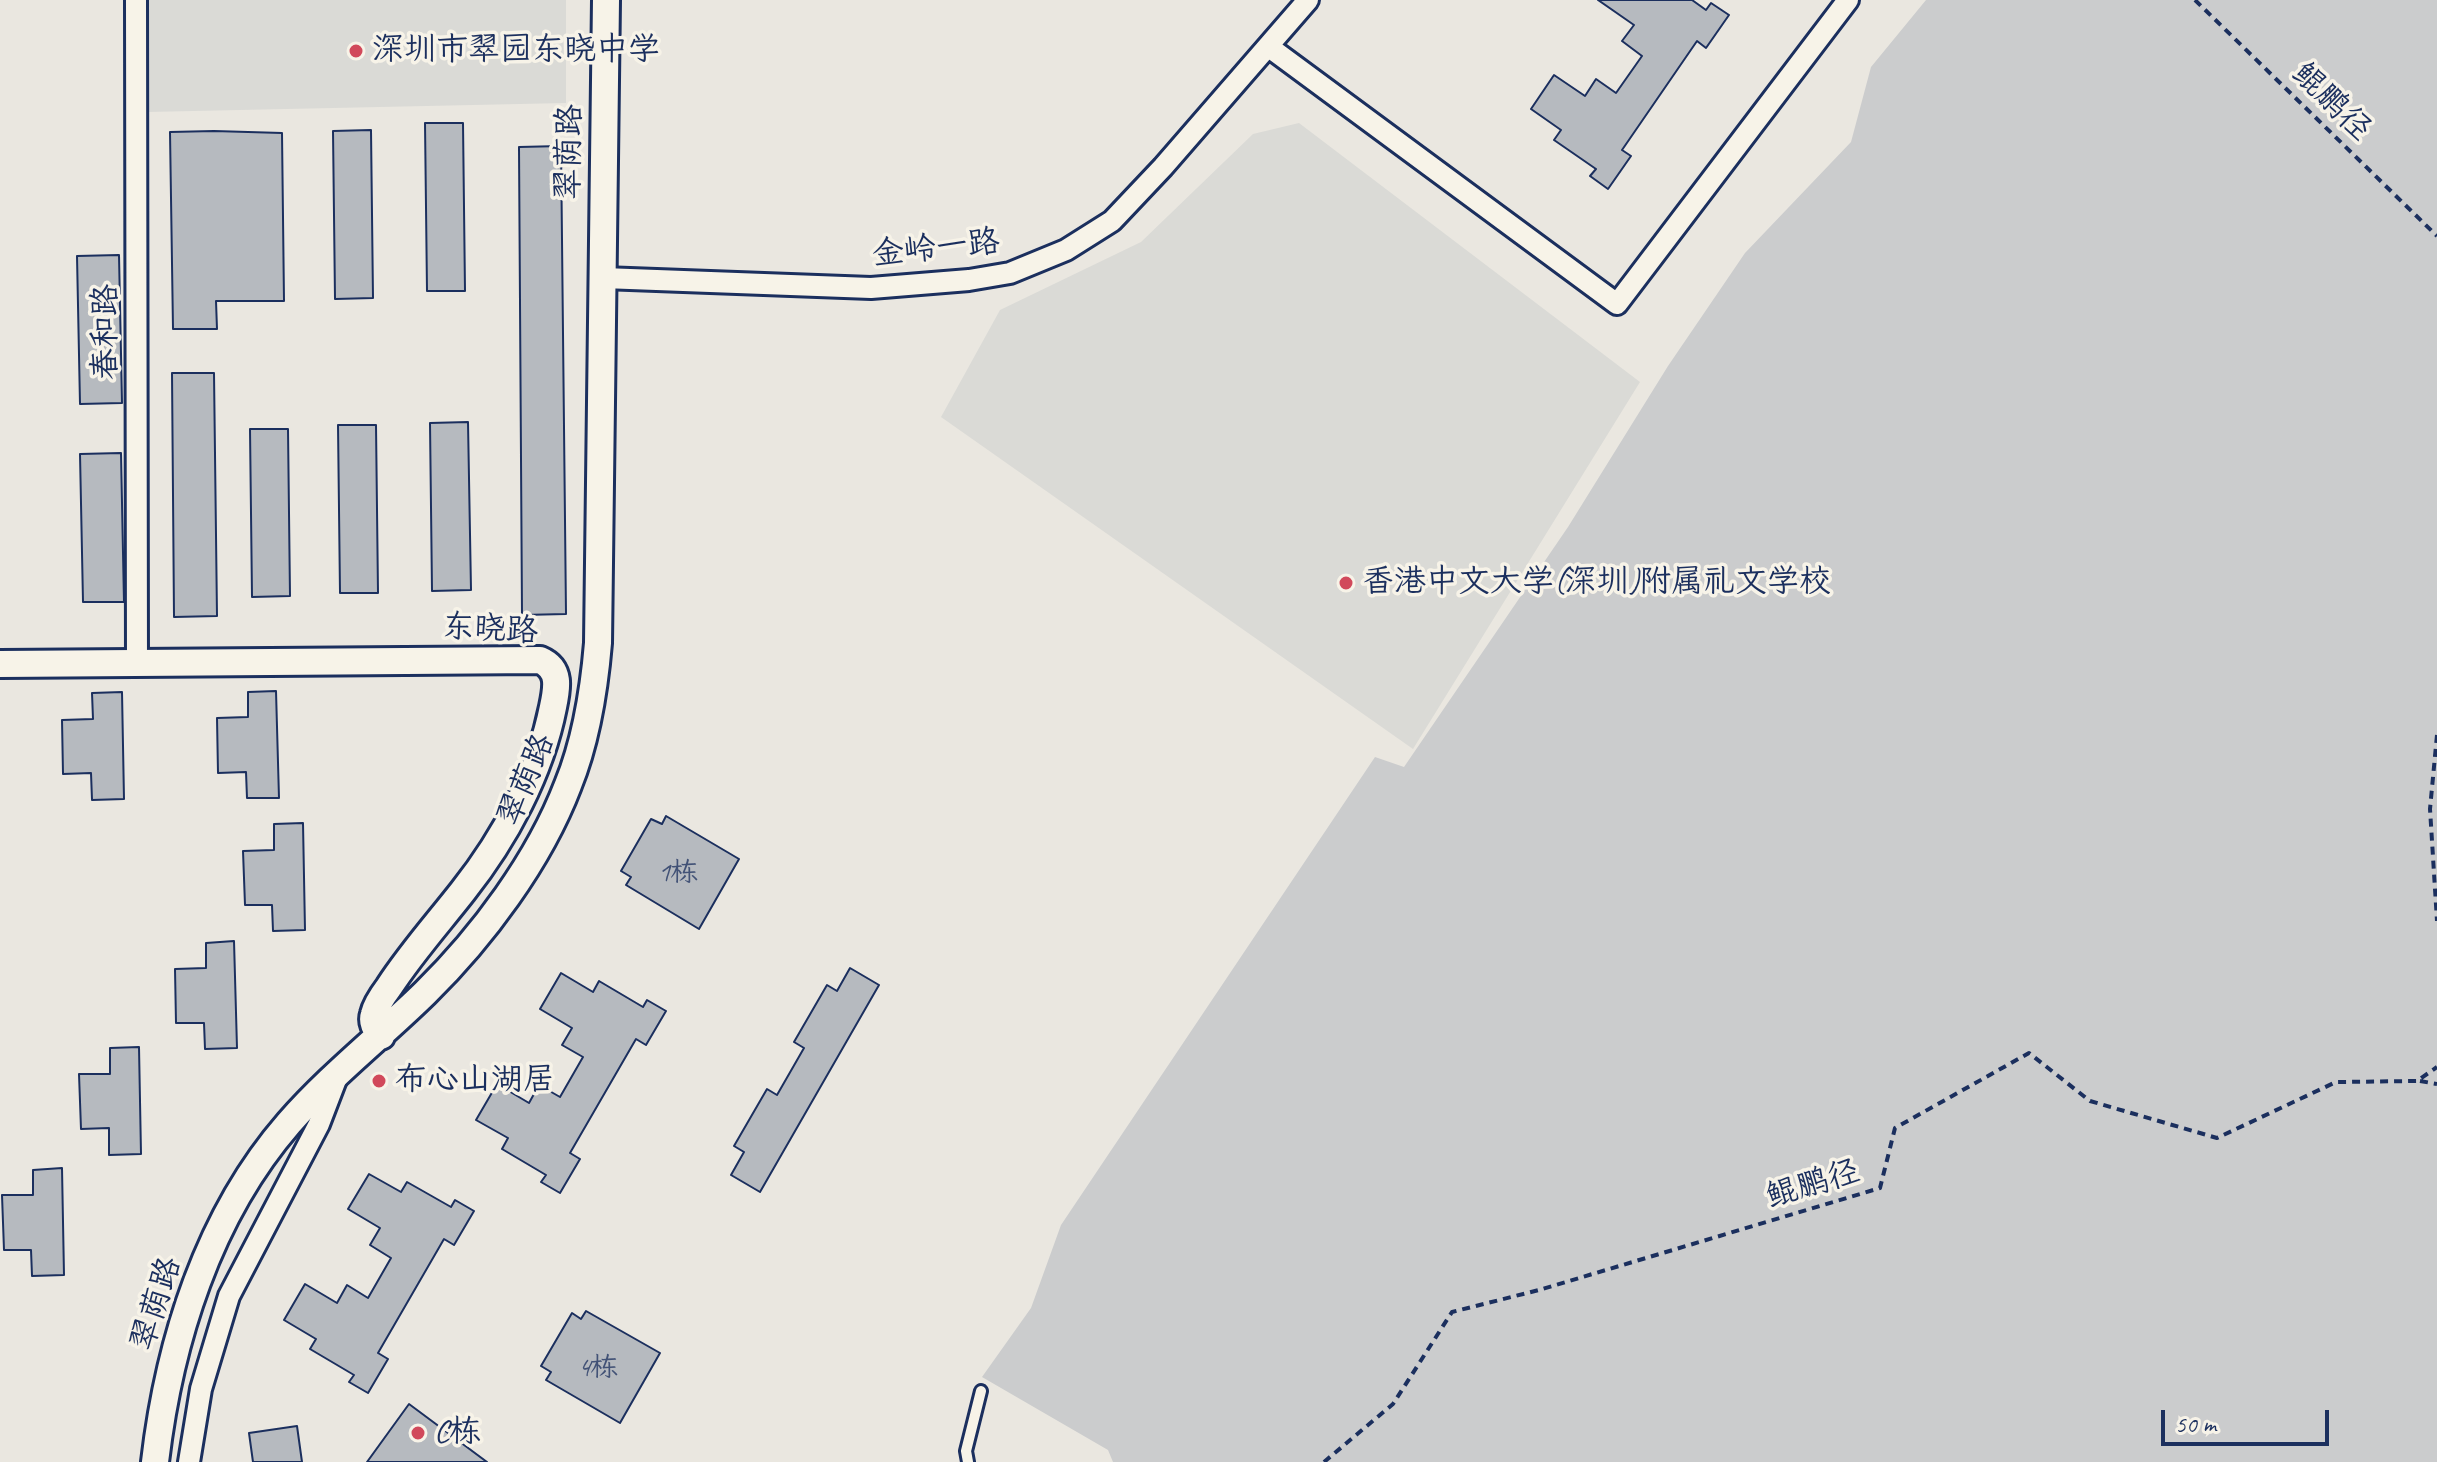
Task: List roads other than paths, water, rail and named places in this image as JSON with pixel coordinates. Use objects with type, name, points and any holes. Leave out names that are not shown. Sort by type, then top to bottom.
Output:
[{"type":"street","name":"春和路","points":[[136,0],[137,663]]},
{"type":"street","name":"翠荫路","points":[[155,1462],[160,1422],[183,1327],[224,1219],[288,1124],[428,991],[493,916],[555,814],[568,786],[595,675],[598,643],[606,0]]},
{"type":"street","name":"金岭一路","points":[[603,278],[871,288],[969,280],[1010,273],[1066,250],[1112,221],[1308,0]]},
{"type":"street","points":[[1269,47],[1617,304],[1848,0]]},
{"type":"street","name":"东晓路","points":[[0,664],[540,660],[552,668],[557,689],[549,729],[532,776],[490,852],[465,889],[413,950],[382,998],[373,1015],[374,1026],[381,1036]]},
{"type":"street","points":[[189,1462],[201,1389],[229,1296],[319,1124],[339,1073]]},
{"type":"lane","points":[[968,1462],[966,1451],[981,1391]]},
{"type":"place","name":"深圳市翠园东晓中学","points":[[356,51]]},
{"type":"place","name":"香港中文大学(深圳)附属礼文学校","points":[[1346,583]]},
{"type":"place","name":"布心山湖居","points":[[379,1081]]},
{"type":"place","name":"C栋","points":[[418,1433]]}]
